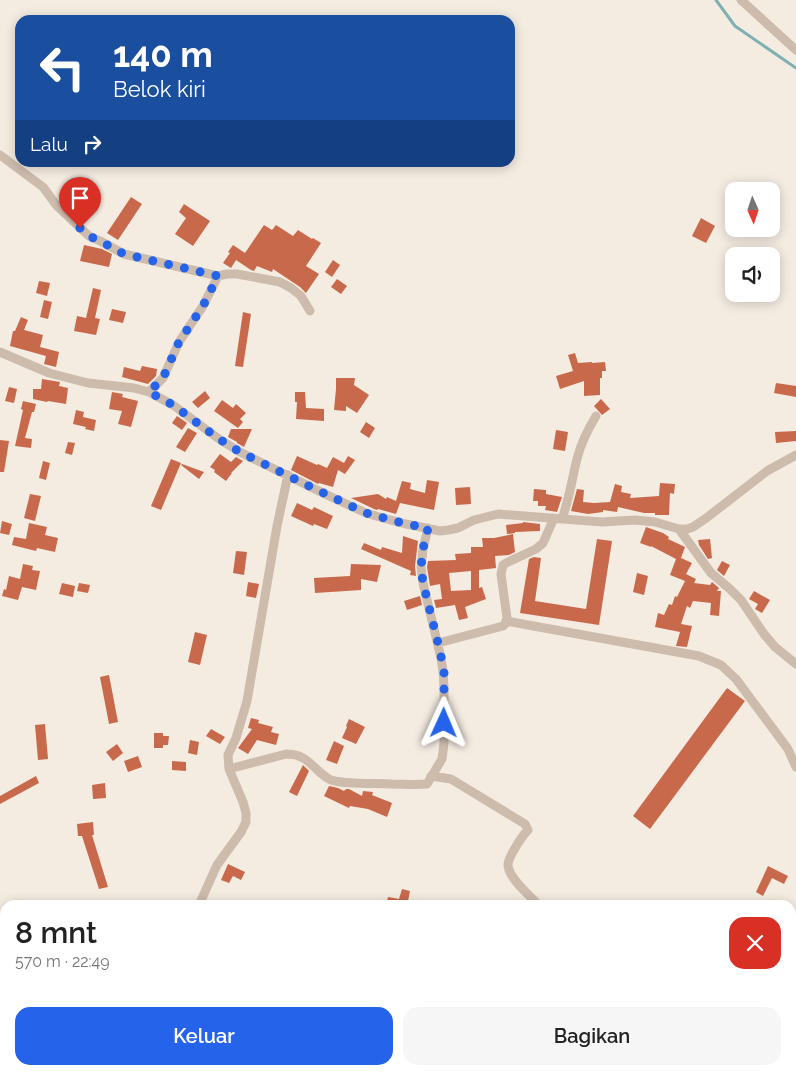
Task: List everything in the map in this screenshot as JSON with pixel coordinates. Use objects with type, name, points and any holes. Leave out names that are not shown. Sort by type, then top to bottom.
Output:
[{"type":"street","points":[[741,0],[796,50]]},
{"type":"street","points":[[0,155],[15,166]]},
{"type":"street","points":[[16,167],[43,187],[57,206],[89,236],[124,254],[218,276],[237,274],[280,282],[301,296],[310,311]]},
{"type":"street","points":[[149,392],[163,378],[179,342],[203,306],[218,276]]},
{"type":"street","points":[[0,352],[49,373],[88,383],[134,388],[149,392],[173,405],[240,452],[366,513],[406,524],[440,530],[458,528],[474,520],[498,514],[602,522],[635,520],[655,522],[680,529],[693,527],[767,472],[796,455]]},
{"type":"street","points":[[438,643],[503,626],[506,621],[501,569],[506,563],[536,549],[543,543],[558,519],[568,501],[577,458],[584,439],[596,416]]},
{"type":"street","points":[[201,900],[217,865],[246,822],[243,802],[229,769],[228,755],[236,738],[247,700],[277,526],[288,476]]},
{"type":"street","points":[[229,769],[286,754],[293,754],[304,758],[329,779],[339,782],[426,784],[442,759],[444,743],[444,670],[423,583],[421,567],[428,528]]},
{"type":"street","points":[[680,529],[711,573],[741,600],[775,647],[796,664]]},
{"type":"street","points":[[506,621],[699,656],[722,665],[736,679],[788,749],[796,767]]},
{"type":"street","points":[[431,776],[451,780],[525,824],[528,830],[520,839],[508,864],[510,874],[534,900]]},
{"type":"building","points":[[131,197],[142,204],[118,240],[107,233]]},
{"type":"building","points":[[184,204],[210,221],[193,246],[175,234],[186,218],[179,212]]},
{"type":"building","points":[[701,218],[715,226],[706,243],[692,236]]},
{"type":"building","points":[[264,225],[272,230],[276,225],[293,236],[298,230],[321,243],[306,266],[319,274],[306,293],[273,269],[272,272],[257,266],[254,271],[236,260],[231,268],[223,263],[233,245],[245,253]]},
{"type":"building","points":[[84,245],[102,249],[112,254],[109,267],[80,261]]},
{"type":"building","points":[[333,260],[340,265],[332,277],[325,272]]},
{"type":"building","points":[[337,279],[347,286],[341,294],[331,287]]},
{"type":"building","points":[[39,281],[50,283],[47,296],[36,293]]},
{"type":"building","points":[[93,288],[101,290],[95,318],[100,319],[96,335],[74,331],[77,316],[86,318]]},
{"type":"building","points":[[44,300],[52,302],[48,319],[40,317]]},
{"type":"building","points":[[112,309],[126,312],[123,323],[109,320]]},
{"type":"building","points":[[243,312],[251,314],[243,367],[235,366]]},
{"type":"building","points":[[21,317],[28,320],[24,330],[43,335],[40,347],[59,352],[56,367],[44,364],[46,356],[10,346],[13,331],[15,331]]},
{"type":"building","points":[[575,353],[578,363],[605,362],[606,371],[602,371],[602,378],[600,378],[600,395],[584,396],[584,381],[560,389],[556,376],[573,371],[568,355]]},
{"type":"building","points":[[142,366],[157,369],[156,376],[148,384],[122,377],[124,367],[140,371]]},
{"type":"building","points":[[336,378],[355,378],[354,385],[369,395],[357,413],[346,406],[346,411],[334,410]]},
{"type":"building","points":[[42,379],[60,382],[59,386],[68,388],[66,404],[33,399],[33,389],[41,389]]},
{"type":"building","points":[[776,383],[796,386],[796,397],[774,393]]},
{"type":"building","points":[[9,387],[17,389],[14,403],[5,401]]},
{"type":"building","points":[[205,391],[210,398],[198,408],[192,402]]},
{"type":"building","points":[[112,392],[123,394],[122,397],[138,401],[131,427],[118,424],[122,411],[109,409]]},
{"type":"building","points":[[295,392],[305,392],[306,408],[324,409],[324,421],[296,419],[297,402],[295,402]]},
{"type":"building","points":[[601,399],[610,409],[602,415],[594,406]]},
{"type":"building","points":[[222,400],[233,408],[236,404],[246,413],[240,419],[243,422],[238,428],[214,411]]},
{"type":"building","points":[[23,401],[36,404],[25,438],[32,439],[31,448],[15,446],[23,410],[21,409]]},
{"type":"building","points":[[76,410],[84,412],[83,417],[96,420],[94,431],[73,424]]},
{"type":"building","points":[[177,416],[187,423],[182,430],[172,423]]},
{"type":"building","points":[[366,422],[375,428],[369,438],[360,432]]},
{"type":"building","points":[[188,428],[197,433],[185,452],[176,447]]},
{"type":"building","points":[[231,429],[252,429],[244,447],[228,437]]},
{"type":"building","points":[[556,430],[568,432],[565,451],[553,449]]},
{"type":"building","points":[[796,431],[796,441],[776,443],[775,432]]},
{"type":"building","points":[[0,440],[9,441],[4,472],[0,472]]},
{"type":"building","points":[[68,442],[75,443],[72,455],[65,453]]},
{"type":"building","points":[[220,454],[231,462],[236,457],[243,461],[226,481],[210,467]]},
{"type":"building","points":[[297,456],[327,468],[333,457],[344,463],[348,456],[355,460],[345,474],[338,470],[333,487],[318,484],[291,470]]},
{"type":"building","points":[[171,459],[181,463],[161,510],[151,506]]},
{"type":"building","points":[[43,461],[50,463],[46,480],[39,478]]},
{"type":"building","points":[[182,464],[204,472],[199,479]]},
{"type":"building","points":[[427,480],[439,482],[434,510],[400,503],[396,514],[374,509],[351,498],[378,494],[386,499],[387,497],[396,501],[402,481],[411,483],[410,489],[425,493]]},
{"type":"building","points":[[660,483],[675,484],[674,494],[670,493],[669,515],[655,515],[655,513],[644,513],[618,507],[617,512],[603,510],[603,512],[588,514],[571,511],[577,489],[584,490],[583,502],[610,502],[615,484],[622,486],[621,492],[631,494],[630,498],[659,496]]},
{"type":"building","points":[[470,487],[471,504],[456,505],[455,488]]},
{"type":"building","points":[[534,489],[546,490],[546,494],[562,497],[557,512],[545,510],[546,506],[538,506],[538,501],[533,501]]},
{"type":"building","points":[[30,494],[41,496],[35,521],[24,518]]},
{"type":"building","points":[[297,503],[312,510],[314,507],[333,516],[327,529],[314,524],[313,526],[291,516]]},
{"type":"building","points":[[2,521],[12,524],[9,535],[0,533]]},
{"type":"building","points":[[523,522],[540,524],[540,531],[507,534],[506,525]]},
{"type":"building","points":[[29,523],[47,527],[45,535],[58,538],[55,552],[37,548],[36,551],[12,545],[14,537],[26,539]]},
{"type":"building","points":[[646,527],[663,533],[669,537],[668,539],[685,547],[681,558],[692,563],[686,574],[696,579],[694,583],[710,585],[712,582],[719,588],[717,591],[721,591],[719,616],[710,615],[711,603],[693,601],[690,608],[687,606],[681,624],[692,626],[687,647],[676,646],[680,632],[655,627],[658,613],[664,615],[669,604],[672,605],[675,596],[677,597],[685,581],[670,575],[676,559],[651,546],[640,543]]},
{"type":"building","points":[[513,534],[515,552],[509,555],[495,556],[496,568],[479,570],[479,588],[482,587],[486,599],[465,607],[468,618],[459,620],[455,605],[436,608],[434,600],[442,599],[440,584],[430,586],[428,561],[456,560],[455,554],[471,553],[471,547],[483,547],[482,538],[494,538]],"holes":[[[471,571],[471,590],[451,591],[449,573]]]},
{"type":"building","points":[[403,536],[418,541],[415,566],[416,576],[410,575],[411,571],[361,549],[364,543],[381,550],[382,547],[402,553]]},
{"type":"building","points":[[597,539],[612,541],[599,625],[520,613],[529,559],[534,557],[541,558],[535,601],[586,609]]},
{"type":"building","points":[[710,539],[712,558],[708,559],[698,540]]},
{"type":"building","points":[[236,551],[247,552],[244,575],[233,573]]},
{"type":"building","points":[[722,561],[730,565],[724,576],[717,570]]},
{"type":"building","points":[[23,564],[33,566],[32,570],[40,571],[36,590],[22,587],[18,600],[2,596],[4,589],[6,590],[9,576],[20,579]]},
{"type":"building","points":[[351,564],[381,565],[377,582],[361,579],[361,590],[315,593],[314,578],[350,576]]},
{"type":"building","points":[[637,573],[648,576],[644,595],[633,592]]},
{"type":"building","points":[[248,582],[259,584],[256,598],[246,596]]},
{"type":"building","points":[[62,583],[75,586],[73,597],[59,594]]},
{"type":"building","points":[[79,583],[90,585],[88,593],[77,591]]},
{"type":"building","points":[[754,591],[770,600],[762,613],[755,609],[758,604],[749,599]]},
{"type":"building","points":[[420,596],[422,605],[407,610],[404,601]]},
{"type":"building","points":[[195,632],[207,635],[200,665],[188,662]]},
{"type":"building","points":[[109,675],[118,722],[109,724],[100,677]]},
{"type":"building","points":[[727,688],[745,701],[650,829],[633,816]]},
{"type":"building","points":[[251,718],[259,720],[258,723],[273,727],[271,732],[279,734],[276,745],[257,740],[248,754],[238,748],[252,729],[248,728]]},
{"type":"building","points":[[349,719],[365,727],[356,744],[342,738]]},
{"type":"building","points":[[45,724],[48,759],[38,760],[35,725]]},
{"type":"building","points":[[211,729],[225,737],[220,744],[206,736]]},
{"type":"building","points":[[154,733],[163,733],[163,736],[169,736],[168,745],[163,745],[163,748],[154,748]]},
{"type":"building","points":[[190,740],[199,742],[197,755],[188,753]]},
{"type":"building","points":[[334,741],[344,746],[337,764],[326,760]]},
{"type":"building","points":[[117,744],[123,753],[113,761],[106,752]]},
{"type":"building","points":[[138,756],[142,767],[128,772],[124,761]]},
{"type":"building","points":[[172,761],[186,762],[186,771],[172,770]]},
{"type":"building","points":[[303,765],[309,771],[297,796],[289,792]]},
{"type":"building","points":[[36,776],[39,783],[0,804],[0,796]]},
{"type":"building","points":[[105,783],[106,798],[93,799],[92,785]]},
{"type":"building","points":[[329,786],[344,791],[349,789],[362,796],[363,791],[373,792],[372,795],[392,803],[387,817],[368,809],[350,806],[349,808],[324,796]]},
{"type":"building","points":[[93,822],[94,835],[92,835],[108,887],[99,889],[82,836],[78,836],[77,824]]},
{"type":"building","points":[[228,864],[245,872],[241,880],[233,876],[229,883],[221,880]]},
{"type":"building","points":[[768,866],[788,876],[784,884],[772,878],[763,896],[756,892]]},
{"type":"building","points":[[402,889],[410,891],[408,900],[387,900],[388,897],[399,899]]},
{"type":"waterway","points":[[716,0],[735,26],[796,68]]},
{"type":"route","points":[[80,228],[89,236],[124,254],[218,276],[203,306],[179,342],[163,378],[149,392],[173,405],[240,452],[313,488],[366,513],[428,528],[421,567],[423,583],[444,670],[444,723]]}]
